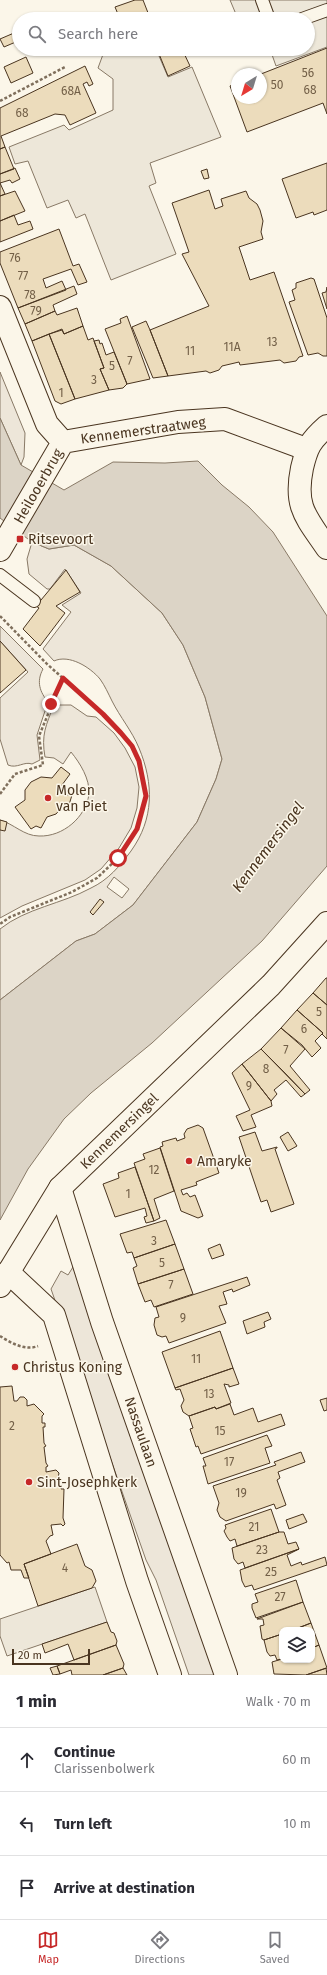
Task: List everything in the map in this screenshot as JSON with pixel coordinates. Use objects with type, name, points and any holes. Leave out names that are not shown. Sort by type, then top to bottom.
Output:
[{"type":"street","points":[[0,307],[47,424],[63,442]]},
{"type":"street","name":"Kennemerstraatweg","points":[[63,442],[178,422],[225,419],[306,449]]},
{"type":"street","points":[[327,426],[306,449],[299,487],[300,502],[308,520],[327,548]]},
{"type":"street","name":"Heilooerbrug","points":[[0,550],[63,442]]},
{"type":"street","name":"Kennemersingel","points":[[60,1188],[271,985],[327,923]]},
{"type":"street","points":[[60,1188],[4,1279],[54,1315],[137,1581],[170,1675]]},
{"type":"street","name":"Nassaulaan","points":[[60,1188],[102,1322],[226,1675]]},
{"type":"lane","points":[[262,0],[266,12]]},
{"type":"lane","points":[[315,14],[327,10]]},
{"type":"lane","points":[[0,575],[34,601]]},
{"type":"path","points":[[0,101],[64,67]]},
{"type":"path","points":[[0,616],[63,678],[103,714],[132,746],[139,761],[146,796],[137,829],[118,858],[96,878],[72,892],[10,917],[0,924]]},
{"type":"path","points":[[0,794],[15,774],[43,765],[39,736],[63,678]]},
{"type":"path","points":[[0,1336],[15,1346],[34,1347],[60,1336]]},
{"type":"shaded area","points":[[230,0],[327,0],[327,47],[315,51],[315,12],[235,12]]},
{"type":"shaded area","points":[[102,56],[159,56],[168,77],[192,67],[221,137],[150,163],[156,183],[149,186],[176,254],[111,280],[85,214],[76,218],[68,200],[47,208],[28,161],[15,164],[9,147],[64,125],[69,130],[113,110],[113,79],[98,68]]},
{"type":"shaded area","points":[[272,56],[303,56],[276,66]]},
{"type":"shaded area","points":[[0,372],[25,433],[24,457],[21,465],[0,418]]},
{"type":"shaded area","points":[[32,542],[49,549],[74,545],[111,566],[162,613],[183,645],[205,697],[222,759],[216,779],[197,822],[133,905],[95,934],[76,941],[0,1000],[0,929],[21,916],[80,893],[97,885],[108,877],[131,851],[139,839],[148,814],[149,801],[147,775],[139,748],[100,679],[91,670],[73,660],[60,659],[54,661],[43,649],[71,612],[62,605],[81,593],[65,569],[50,589],[47,589],[29,574],[27,559]],"holes":[[[114,877],[129,889],[122,898],[107,887]]]},
{"type":"shaded area","points":[[0,626],[43,669],[39,683],[41,691],[48,702],[37,735],[40,760],[32,764],[26,763],[14,766],[8,765],[0,739],[0,698],[28,672],[0,641]]},
{"type":"shaded area","points":[[54,705],[71,705],[87,716],[96,717],[114,733],[125,748],[135,767],[139,787],[137,808],[131,828],[119,848],[101,869],[85,880],[22,906],[0,918],[0,820],[29,834],[39,836],[48,835],[57,833],[72,824],[78,818],[87,802],[89,794],[88,783],[81,766],[71,752],[63,764],[54,758],[45,757],[45,730]]},
{"type":"shaded area","points":[[73,1267],[217,1675],[189,1675],[156,1580],[146,1560],[51,1289],[61,1271],[68,1275]]},
{"type":"shaded area","points":[[95,1587],[107,1622],[7,1656],[0,1636],[0,1619]]},
{"type":"water","points":[[0,418],[21,465],[64,490],[113,462],[165,463],[198,461],[222,485],[249,507],[273,532],[327,616],[327,866],[262,941],[152,1043],[91,1093],[64,1119],[28,1169],[0,1220],[0,1000],[76,941],[95,934],[133,905],[197,822],[216,779],[222,759],[205,697],[183,645],[162,613],[111,566],[74,545],[49,549],[32,542],[0,518]]},
{"type":"building","points":[[135,0],[143,0],[148,12],[117,12],[115,7]]},
{"type":"building","points":[[12,34],[12,44],[4,47],[0,39]]},
{"type":"building","points":[[327,48],[327,114],[323,103],[247,132],[237,104],[267,104],[267,72],[307,56],[315,56],[315,53]]},
{"type":"building","points":[[160,56],[185,56],[190,66],[168,76]]},
{"type":"building","points":[[26,57],[33,73],[11,83],[4,67]]},
{"type":"building","points":[[85,66],[93,84],[89,86],[87,82],[83,84],[96,113],[70,125],[65,115],[55,114],[1,136],[5,147],[0,149],[0,108]]},
{"type":"building","points":[[5,147],[14,169],[0,174],[0,149]]},
{"type":"building","points":[[327,163],[327,210],[314,215],[313,212],[296,218],[282,179]]},
{"type":"building","points":[[15,168],[20,179],[12,183],[10,180],[0,183],[0,174]]},
{"type":"building","points":[[207,169],[209,178],[204,179],[201,171]]},
{"type":"building","points":[[0,183],[5,194],[0,196]]},
{"type":"building","points":[[209,190],[215,209],[223,206],[221,199],[246,191],[249,198],[257,204],[263,221],[261,232],[263,239],[239,247],[250,280],[274,272],[303,356],[299,357],[296,361],[284,363],[280,360],[240,365],[239,362],[222,366],[219,370],[210,373],[206,371],[168,376],[150,330],[209,306],[182,254],[189,252],[172,203]]},
{"type":"building","points":[[15,191],[25,211],[0,221],[0,196]]},
{"type":"building","points":[[14,215],[18,225],[30,221],[33,229],[0,242],[0,221]]},
{"type":"building","points":[[59,229],[73,266],[79,264],[87,282],[78,285],[71,269],[43,279],[46,288],[62,281],[66,290],[18,308],[0,263],[0,252]]},
{"type":"building","points":[[311,278],[314,279],[327,318],[327,356],[323,356],[318,353],[308,355],[289,302],[295,300],[292,290],[296,288],[296,283]]},
{"type":"building","points":[[74,286],[77,294],[53,305],[55,311],[25,324],[18,308]]},
{"type":"building","points":[[327,287],[327,309],[322,293],[326,292]]},
{"type":"building","points":[[77,308],[83,326],[64,334],[62,329],[32,341],[25,324],[55,311],[57,315]]},
{"type":"building","points":[[127,316],[150,379],[127,384],[105,329],[121,323],[120,319]]},
{"type":"building","points":[[146,321],[168,376],[153,378],[132,327]]},
{"type":"building","points":[[83,326],[88,340],[93,338],[104,368],[100,369],[109,390],[75,399],[49,334],[62,330],[64,334]]},
{"type":"building","points":[[49,334],[75,399],[61,404],[55,401],[32,341]]},
{"type":"building","points":[[99,340],[100,344],[102,343],[106,355],[114,352],[127,384],[123,388],[109,390],[100,369],[104,368],[94,341]]},
{"type":"building","points":[[66,570],[80,592],[56,606],[65,613],[40,646],[23,629],[39,608],[36,606]]},
{"type":"building","points":[[0,641],[26,670],[0,693]]},
{"type":"building","name":"Molen van Piet","points":[[61,767],[70,774],[62,785],[66,795],[72,795],[69,805],[64,805],[56,814],[47,817],[41,828],[36,826],[31,829],[15,807],[25,800],[25,790],[31,782],[41,777],[52,778]]},
{"type":"building","points":[[0,820],[7,822],[5,831],[0,830]]},
{"type":"building","points":[[100,899],[104,902],[93,915],[90,912]]},
{"type":"building","points":[[327,978],[327,1005],[313,993]]},
{"type":"building","points":[[313,993],[327,1005],[327,1039],[322,1034],[323,1033],[297,1010]]},
{"type":"building","points":[[297,1010],[323,1033],[315,1041],[321,1048],[312,1057],[302,1045],[281,1028]]},
{"type":"building","points":[[281,1028],[305,1049],[290,1066],[310,1090],[305,1094],[261,1049]]},
{"type":"building","points":[[261,1049],[305,1094],[301,1097],[286,1080],[274,1090],[277,1094],[271,1101],[242,1064]]},
{"type":"building","points":[[242,1064],[271,1101],[272,1106],[251,1115],[256,1127],[243,1131],[236,1116],[250,1110],[232,1073]]},
{"type":"building","name":"Amaryke","points":[[198,1125],[203,1128],[219,1173],[196,1182],[197,1185],[181,1190],[183,1195],[187,1193],[190,1197],[195,1195],[203,1216],[198,1218],[181,1211],[160,1147],[163,1146],[162,1142],[176,1138],[177,1141],[185,1138],[184,1134],[187,1129]]},
{"type":"building","points":[[255,1132],[262,1151],[277,1147],[275,1149],[294,1204],[271,1212],[267,1200],[261,1202],[239,1137]]},
{"type":"building","points":[[288,1132],[297,1146],[288,1151],[280,1137]]},
{"type":"building","points":[[160,1148],[174,1191],[154,1199],[160,1218],[154,1221],[134,1163],[145,1159],[143,1154]]},
{"type":"building","points":[[135,1167],[154,1221],[146,1223],[144,1217],[147,1216],[145,1208],[115,1217],[103,1184],[119,1178],[118,1173]]},
{"type":"building","points":[[166,1220],[175,1244],[134,1258],[132,1252],[127,1253],[120,1234]]},
{"type":"building","points":[[175,1244],[184,1269],[138,1284],[133,1268],[137,1266],[134,1258]]},
{"type":"building","points":[[220,1244],[224,1255],[212,1259],[208,1249]]},
{"type":"building","points":[[184,1269],[193,1294],[154,1307],[151,1300],[145,1302],[138,1284]]},
{"type":"building","points":[[247,1277],[250,1285],[233,1292],[232,1289],[223,1292],[227,1304],[219,1306],[226,1323],[169,1343],[166,1336],[162,1337],[157,1335],[154,1325],[155,1318],[159,1317],[156,1307]]},
{"type":"building","points":[[268,1312],[271,1319],[264,1322],[265,1327],[247,1334],[243,1321]]},
{"type":"building","points":[[220,1331],[233,1368],[175,1388],[162,1352]]},
{"type":"building","points":[[233,1368],[239,1384],[229,1387],[229,1385],[224,1384],[231,1403],[216,1409],[215,1407],[189,1416],[183,1412],[181,1406],[184,1400],[180,1389],[176,1390],[175,1388]]},
{"type":"building","name":"Sint-Josephkerk","points":[[12,1386],[14,1401],[17,1401],[20,1397],[24,1397],[27,1400],[27,1406],[34,1404],[44,1414],[42,1416],[42,1423],[45,1423],[45,1427],[43,1427],[44,1443],[46,1446],[44,1447],[46,1463],[48,1466],[46,1467],[46,1472],[56,1470],[59,1473],[57,1483],[60,1481],[62,1484],[61,1489],[64,1489],[63,1518],[65,1524],[63,1526],[61,1524],[51,1525],[53,1535],[46,1541],[51,1554],[24,1564],[29,1578],[24,1578],[21,1570],[11,1570],[9,1562],[7,1563],[0,1555],[0,1387]]},
{"type":"building","points":[[327,1398],[327,1410],[324,1411],[320,1400]]},
{"type":"building","points":[[230,1404],[234,1415],[253,1408],[258,1422],[281,1414],[285,1425],[201,1454],[198,1446],[196,1447],[190,1429],[193,1428],[189,1416],[215,1407],[216,1409]]},
{"type":"building","points":[[267,1435],[272,1446],[265,1448],[270,1463],[208,1484],[203,1466],[206,1466],[203,1458]]},
{"type":"building","points":[[301,1452],[305,1462],[278,1472],[280,1478],[277,1480],[286,1505],[276,1509],[274,1504],[226,1521],[220,1517],[217,1510],[219,1503],[213,1486],[276,1465],[274,1462]]},
{"type":"building","points":[[271,1509],[279,1532],[237,1546],[235,1539],[230,1541],[227,1537],[224,1531],[226,1528],[225,1525]]},
{"type":"building","points":[[303,1514],[307,1522],[289,1529],[286,1520]]},
{"type":"building","points":[[279,1532],[284,1532],[288,1544],[296,1542],[299,1549],[245,1568],[243,1562],[238,1564],[234,1559],[232,1548]]},
{"type":"building","points":[[77,1544],[85,1566],[92,1570],[96,1581],[92,1588],[38,1606],[24,1564]]},
{"type":"building","points":[[299,1549],[287,1555],[291,1566],[301,1562],[302,1565],[325,1557],[327,1565],[254,1590],[252,1585],[245,1587],[240,1570]]},
{"type":"building","points":[[296,1580],[303,1602],[256,1618],[252,1608],[252,1604],[258,1602],[255,1594]]},
{"type":"building","points":[[303,1602],[311,1623],[301,1627],[279,1627],[279,1635],[264,1640],[262,1639],[260,1626],[264,1625],[263,1619],[257,1619]]},
{"type":"building","points":[[107,1622],[111,1632],[114,1633],[117,1641],[116,1645],[74,1660],[68,1644],[45,1653],[42,1644]]},
{"type":"building","points":[[311,1623],[312,1627],[301,1627]]},
{"type":"building","points":[[315,1634],[319,1645],[315,1647]]},
{"type":"building","points":[[279,1635],[279,1660],[277,1660],[275,1655],[270,1656],[267,1652],[264,1640]]},
{"type":"building","points":[[116,1645],[124,1664],[123,1668],[103,1675],[72,1675],[71,1670],[60,1674],[57,1666]]},
{"type":"building","points":[[319,1645],[327,1668],[306,1675],[274,1674],[272,1662],[279,1660],[279,1663],[315,1663],[315,1647]]},
{"type":"building","points":[[57,1666],[60,1674],[53,1675],[50,1668]]},
{"type":"building","points":[[123,1668],[127,1675],[103,1675]]},
{"type":"building","points":[[326,1668],[327,1675],[306,1675]]},
{"type":"place","name":"Ritsevoort","points":[[20,539]]},
{"type":"place","name":"Molen van Piet","points":[[48,798]]},
{"type":"place","name":"Amaryke","points":[[189,1161]]},
{"type":"place","name":"Christus Koning","points":[[15,1367]]},
{"type":"place","name":"Sint-Josephkerk","points":[[29,1482]]},
{"type":"route","points":[[51,704],[63,678],[103,714],[121,733],[132,746],[139,761],[146,796],[137,829],[118,858]]}]
